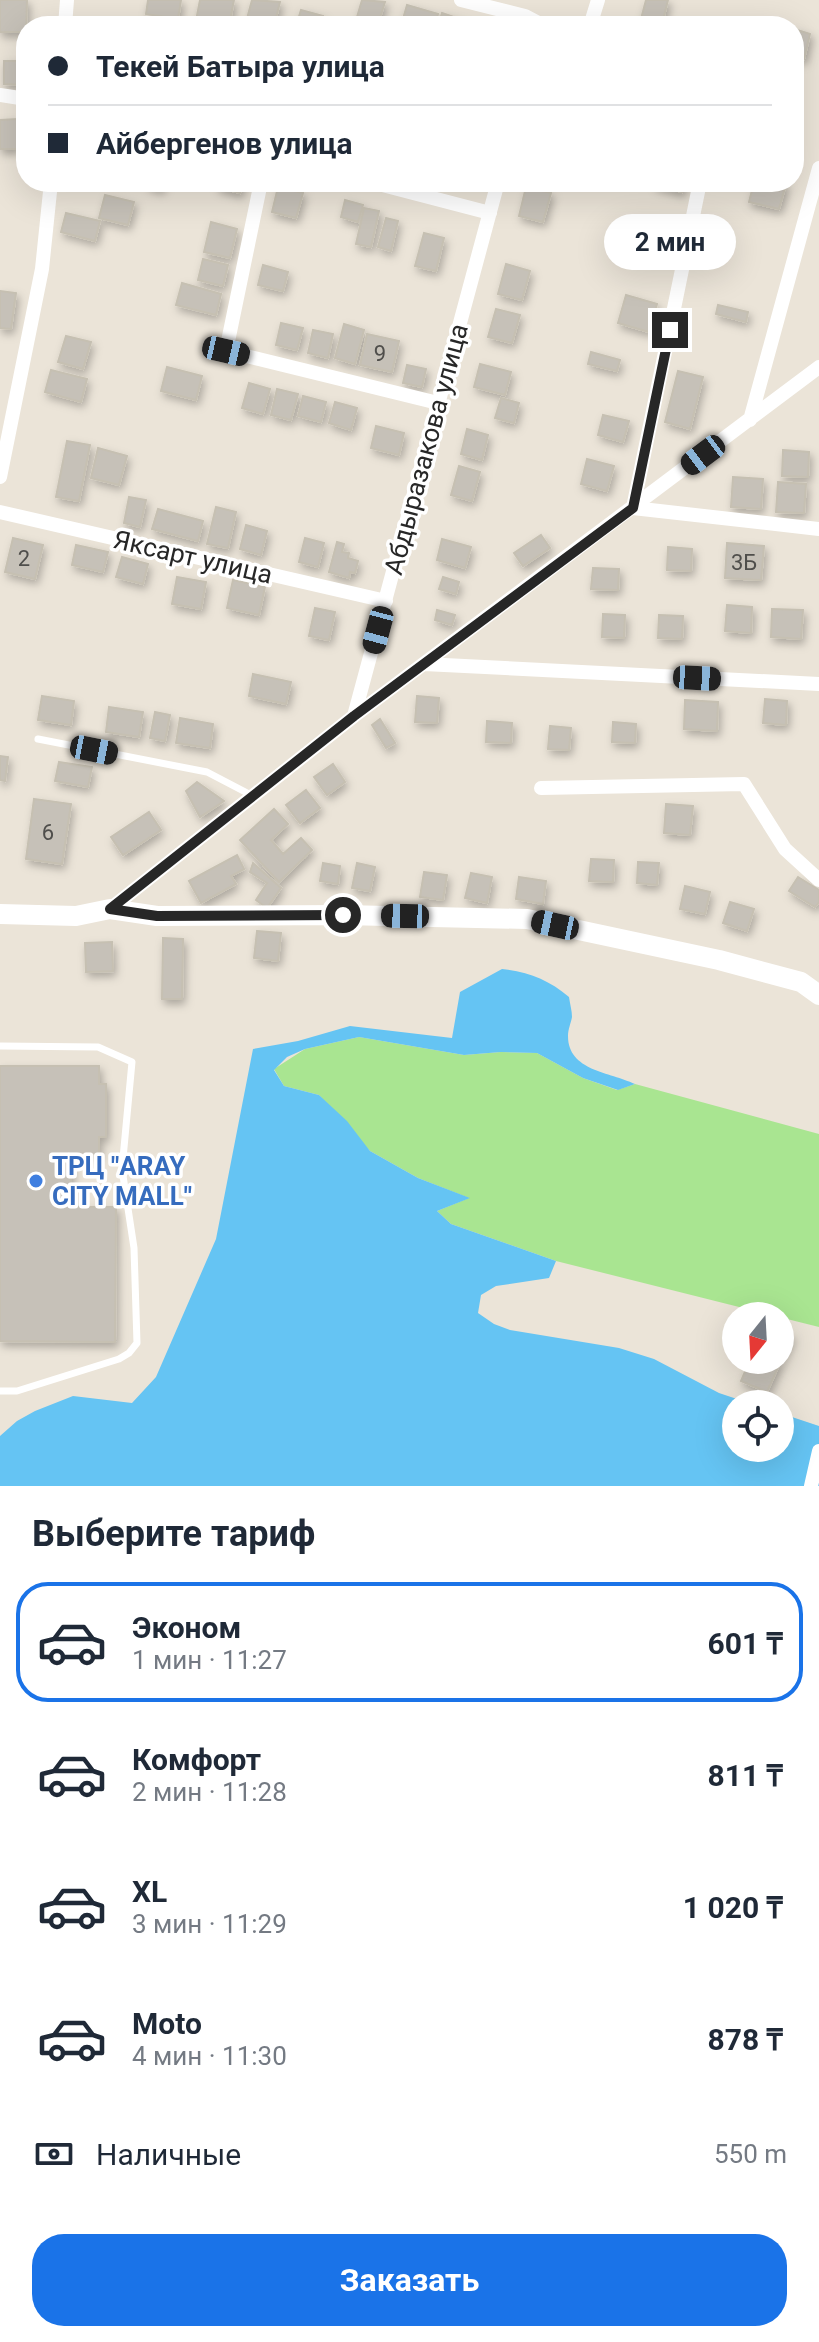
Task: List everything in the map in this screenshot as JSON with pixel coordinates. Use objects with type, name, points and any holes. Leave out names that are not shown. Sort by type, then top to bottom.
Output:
[{"type":"street","points":[[461,0],[525,16]]},
{"type":"street","points":[[750,420],[819,168]]},
{"type":"street","points":[[0,477],[42,269],[50,192]]},
{"type":"street","points":[[259,192],[226,351],[438,403]]},
{"type":"street","points":[[409,192],[490,213]]},
{"type":"street","name":"Абдыразакова улица","points":[[354,716],[495,192]]},
{"type":"street","points":[[633,508],[698,192]]},
{"type":"street","points":[[110,909],[354,716],[819,367]]},
{"type":"street","points":[[633,508],[819,529]]},
{"type":"street","name":"Яксарт улица","points":[[0,512],[386,601]]},
{"type":"street","points":[[424,664],[819,684]]},
{"type":"street","points":[[541,788],[744,784],[785,849],[819,880]]},
{"type":"street","points":[[0,914],[76,916],[110,909],[157,916],[343,915],[527,919],[719,960],[801,982],[819,995]]},
{"type":"street","points":[[811,1486],[819,1451]]},
{"type":"lane","points":[[38,739],[207,772],[255,797]]},
{"type":"lane","points":[[0,1046],[98,1047],[132,1062],[122,1169],[134,1248],[137,1343],[119,1359],[17,1391],[0,1391]]},
{"type":"green space","points":[[359,1037],[464,1055],[537,1053],[583,1078],[617,1090],[635,1084],[819,1134],[819,1327],[794,1321],[794,1302],[722,1303],[556,1261],[451,1224],[437,1211],[469,1198],[418,1178],[370,1151],[319,1095],[284,1086],[274,1069],[305,1049]]},
{"type":"water","points":[[502,969],[521,972],[554,986],[569,997],[572,1017],[568,1036],[575,1057],[592,1069],[635,1084],[618,1090],[583,1078],[537,1053],[464,1055],[359,1037],[305,1049],[287,1057],[274,1070],[284,1086],[319,1095],[347,1121],[370,1151],[418,1178],[470,1198],[437,1211],[451,1224],[556,1261],[549,1278],[496,1286],[481,1295],[478,1313],[510,1330],[619,1348],[654,1359],[722,1394],[722,1462],[794,1462],[794,1418],[819,1426],[819,1486],[0,1486],[0,1436],[17,1421],[73,1396],[132,1403],[156,1377],[216,1239],[253,1049],[298,1041],[350,1026],[452,1038],[460,992]]},
{"type":"building","points":[[0,0],[27,0],[26,16],[16,16],[16,32],[0,32]]},
{"type":"building","points":[[148,0],[181,0],[178,16],[146,14]]},
{"type":"building","points":[[200,0],[234,0],[231,16],[197,16]]},
{"type":"building","points":[[252,0],[280,2],[276,16],[248,16]]},
{"type":"building","points":[[362,0],[385,2],[381,16],[357,16]]},
{"type":"building","points":[[646,0],[668,0],[664,16],[642,16]]},
{"type":"building","points":[[407,5],[438,14],[438,16],[404,16]]},
{"type":"building","points":[[301,10],[323,16],[299,16]]},
{"type":"building","points":[[804,32],[810,34],[804,59]]},
{"type":"building","points":[[4,61],[16,61],[16,85],[4,84]]},
{"type":"building","points":[[16,119],[16,149],[0,149],[0,120]]},
{"type":"building","points":[[277,192],[303,193],[296,218],[272,212]]},
{"type":"building","points":[[525,192],[551,193],[543,222],[519,216]]},
{"type":"building","points":[[752,192],[784,192],[779,209],[749,202]]},
{"type":"building","points":[[105,195],[134,202],[128,225],[99,218]]},
{"type":"building","points":[[345,200],[363,205],[358,222],[341,217]]},
{"type":"building","points":[[364,208],[379,211],[371,247],[356,244]]},
{"type":"building","points":[[66,213],[100,221],[95,241],[61,232]]},
{"type":"building","points":[[386,218],[398,221],[391,251],[378,247]]},
{"type":"building","points":[[647,220],[673,226],[666,253],[641,246]]},
{"type":"building","points":[[211,222],[237,229],[230,258],[204,252]]},
{"type":"building","points":[[424,233],[444,238],[436,271],[415,266]]},
{"type":"building","points":[[203,259],[228,265],[223,286],[198,280]]},
{"type":"building","points":[[506,264],[530,271],[522,300],[498,294]]},
{"type":"building","points":[[263,265],[288,272],[283,291],[258,285]]},
{"type":"building","points":[[182,283],[221,294],[216,315],[176,305]]},
{"type":"building","points":[[0,291],[16,293],[11,329],[0,328]]},
{"type":"building","points":[[626,295],[657,304],[649,332],[618,323]]},
{"type":"building","points":[[718,305],[748,312],[746,322],[716,314]]},
{"type":"building","points":[[496,309],[520,315],[512,343],[488,337]]},
{"type":"building","points":[[281,323],[303,328],[297,350],[276,345]]},
{"type":"building","points":[[344,324],[364,330],[355,364],[335,358]]},
{"type":"building","points":[[313,330],[333,334],[328,358],[308,353]]},
{"type":"building","points":[[367,334],[399,341],[392,372],[360,365]]},
{"type":"building","points":[[66,336],[91,342],[83,369],[58,362]]},
{"type":"building","points":[[591,352],[620,360],[617,371],[588,364]]},
{"type":"building","points":[[480,364],[511,372],[505,395],[474,387]]},
{"type":"building","points":[[407,365],[426,369],[422,387],[403,383]]},
{"type":"building","points":[[167,367],[202,376],[196,400],[161,391]]},
{"type":"building","points":[[51,370],[87,379],[81,402],[45,392]]},
{"type":"building","points":[[678,371],[703,377],[690,429],[665,422]]},
{"type":"building","points":[[249,383],[270,389],[263,414],[242,408]]},
{"type":"building","points":[[277,389],[298,394],[291,420],[271,415]]},
{"type":"building","points":[[303,396],[326,402],[321,422],[298,416]]},
{"type":"building","points":[[501,398],[519,403],[514,423],[495,418]]},
{"type":"building","points":[[335,402],[357,408],[351,430],[329,423]]},
{"type":"building","points":[[603,415],[629,421],[623,442],[598,435]]},
{"type":"building","points":[[376,426],[404,433],[399,455],[371,448]]},
{"type":"building","points":[[467,429],[488,435],[482,460],[461,454]]},
{"type":"building","points":[[67,441],[90,445],[79,501],[56,497]]},
{"type":"building","points":[[98,448],[127,456],[119,485],[91,478]]},
{"type":"building","points":[[783,450],[809,452],[808,477],[782,476]]},
{"type":"building","points":[[587,459],[614,466],[607,491],[581,484]]},
{"type":"building","points":[[459,466],[480,472],[472,501],[451,495]]},
{"type":"building","points":[[733,477],[763,479],[761,509],[731,507]]},
{"type":"building","points":[[778,482],[806,484],[804,513],[776,512]]},
{"type":"building","points":[[129,497],[146,500],[140,527],[124,523]]},
{"type":"building","points":[[216,507],[236,512],[228,548],[207,544]]},
{"type":"building","points":[[158,509],[203,521],[198,541],[152,529]]},
{"type":"building","points":[[246,525],[267,531],[261,555],[240,549]]},
{"type":"building","points":[[541,535],[550,548],[523,566],[514,553]]},
{"type":"building","points":[[13,538],[43,545],[35,579],[5,572]]},
{"type":"building","points":[[305,538],[324,543],[318,567],[299,562]]},
{"type":"building","points":[[442,539],[471,547],[465,568],[437,560]]},
{"type":"building","points":[[337,542],[344,544],[342,552],[349,553],[348,558],[358,561],[355,573],[350,572],[349,578],[329,572]]},
{"type":"building","points":[[727,543],[764,546],[761,580],[725,578]]},
{"type":"building","points":[[76,545],[108,552],[103,572],[72,565]]},
{"type":"building","points":[[668,547],[692,549],[691,571],[667,570]]},
{"type":"building","points":[[122,557],[148,564],[143,584],[116,577]]},
{"type":"building","points":[[593,568],[619,569],[618,590],[591,589]]},
{"type":"building","points":[[177,577],[206,582],[201,609],[172,604]]},
{"type":"building","points":[[443,577],[459,582],[456,594],[439,589]]},
{"type":"building","points":[[233,580],[265,587],[259,615],[227,608]]},
{"type":"building","points":[[727,605],[752,607],[751,633],[725,631]]},
{"type":"building","points":[[315,608],[335,612],[329,640],[309,636]]},
{"type":"building","points":[[772,609],[803,610],[801,639],[771,637]]},
{"type":"building","points":[[437,610],[455,615],[452,625],[435,620]]},
{"type":"building","points":[[603,614],[625,615],[624,638],[602,637]]},
{"type":"building","points":[[659,615],[683,616],[682,639],[658,638]]},
{"type":"building","points":[[253,674],[291,682],[286,704],[249,696]]},
{"type":"building","points":[[42,696],[74,701],[71,725],[38,720]]},
{"type":"building","points":[[417,696],[439,698],[437,723],[415,722]]},
{"type":"building","points":[[765,699],[787,701],[786,725],[763,723]]},
{"type":"building","points":[[685,700],[718,702],[717,731],[684,729]]},
{"type":"building","points":[[109,707],[143,712],[139,737],[106,732]]},
{"type":"building","points":[[155,712],[170,715],[165,741],[150,738]]},
{"type":"building","points":[[180,718],[213,724],[210,748],[176,743]]},
{"type":"building","points":[[380,719],[395,743],[386,748],[372,725]]},
{"type":"building","points":[[487,721],[512,723],[511,743],[486,742]]},
{"type":"building","points":[[613,722],[636,724],[635,743],[612,742]]},
{"type":"building","points":[[550,726],[571,728],[569,750],[548,749]]},
{"type":"building","points":[[0,756],[8,757],[5,781],[0,780]]},
{"type":"building","points":[[59,762],[92,767],[88,787],[55,781]]},
{"type":"building","points":[[333,764],[345,782],[327,795],[314,777]]},
{"type":"building","points":[[197,782],[224,801],[200,817],[186,791]]},
{"type":"building","points":[[306,790],[320,808],[300,823],[286,805]]},
{"type":"building","points":[[34,799],[71,804],[62,864],[26,859]]},
{"type":"building","points":[[666,804],[693,806],[690,835],[664,833]]},
{"type":"building","points":[[274,809],[288,824],[271,840],[283,854],[301,838],[312,850],[279,882],[240,840]]},
{"type":"building","points":[[149,812],[161,830],[123,855],[111,837]]},
{"type":"building","points":[[237,855],[244,869],[231,876],[236,884],[201,903],[189,881]]},
{"type":"building","points":[[591,859],[614,860],[613,882],[589,881]]},
{"type":"building","points":[[638,862],[659,863],[657,885],[637,883]]},
{"type":"building","points":[[253,863],[281,888],[267,908],[256,900],[267,883],[250,872]]},
{"type":"building","points":[[323,863],[340,866],[338,884],[320,881]]},
{"type":"building","points":[[357,863],[375,867],[370,891],[352,888]]},
{"type":"building","points":[[424,872],[447,875],[443,900],[420,897]]},
{"type":"building","points":[[471,873],[492,877],[487,903],[465,898]]},
{"type":"building","points":[[519,877],[546,881],[543,904],[516,899]]},
{"type":"building","points":[[798,877],[819,890],[819,902],[815,907],[789,891]]},
{"type":"building","points":[[685,886],[710,892],[705,914],[680,909]]},
{"type":"building","points":[[730,902],[754,909],[747,931],[723,923]]},
{"type":"building","points":[[257,931],[281,933],[278,961],[254,958]]},
{"type":"building","points":[[163,938],[183,939],[182,999],[162,999]]},
{"type":"building","points":[[112,942],[113,971],[86,972],[85,943]]},
{"type":"building","name":"ТРЦ \"ARAY CITY MALL\"","points":[[0,1066],[99,1066],[99,1084],[106,1084],[106,1137],[99,1137],[99,1155],[71,1155],[71,1207],[116,1207],[115,1342],[0,1341]]},
{"type":"building","points":[[744,1374],[775,1374],[768,1390],[741,1381]]},
{"type":"place","name":"ТРЦ \"ARAY CITY MALL\"","points":[[36,1181]]},
{"type":"route","points":[[343,915],[157,916],[110,909],[354,716],[633,508],[670,330]]}]
